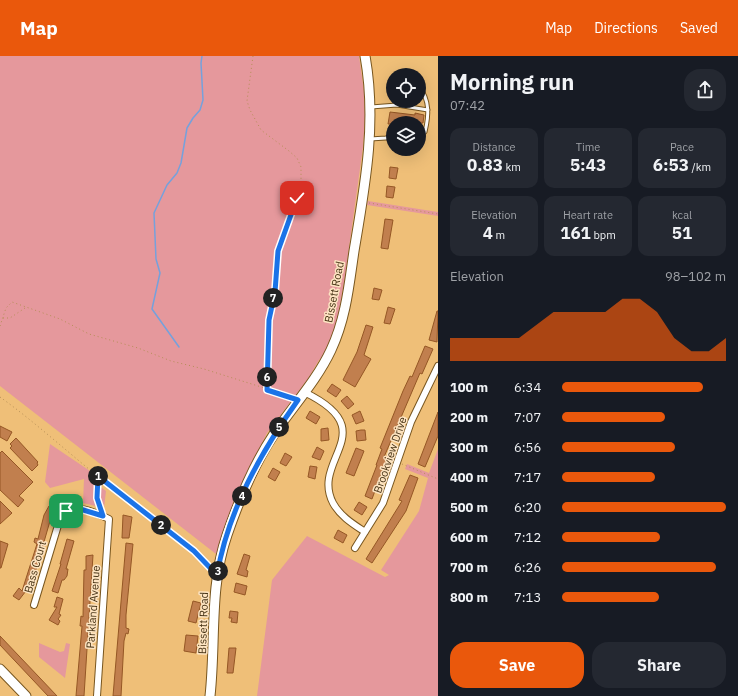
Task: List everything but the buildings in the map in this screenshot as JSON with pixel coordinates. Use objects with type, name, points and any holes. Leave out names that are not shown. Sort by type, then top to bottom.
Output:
[{"type":"main road","name":"Bissett Road","points":[[210,696],[214,666],[214,609],[217,575],[227,534],[255,467],[264,450],[326,361],[339,328],[349,291],[370,139],[370,80],[365,56]]},
{"type":"main road","points":[[0,669],[26,696]]},
{"type":"street","name":"Brookview Drive","points":[[355,548],[383,503],[411,422],[438,366]]},
{"type":"street","points":[[301,396],[328,407],[340,423],[343,438],[331,470],[328,484],[330,494],[336,508],[342,515],[365,532]]},
{"type":"street","name":"Bass Court","points":[[34,605],[62,516],[69,510],[77,508],[106,518]]},
{"type":"street","name":"Parkland Avenue","points":[[97,696],[106,518]]},
{"type":"lane","points":[[426,99],[429,116],[426,128]]},
{"type":"lane","points":[[371,108],[397,105],[428,110]]},
{"type":"lane","points":[[370,139],[386,138]]},
{"type":"path","points":[[253,56],[247,101],[250,110],[261,130],[297,158],[301,167],[301,179],[297,198],[278,251],[275,292],[269,320],[267,390]]},
{"type":"path","points":[[362,202],[438,214]]},
{"type":"path","points":[[0,326],[8,304],[12,302],[60,319],[89,334],[267,390],[301,396]]},
{"type":"path","points":[[3,318],[10,318],[26,307]]},
{"type":"path","points":[[0,397],[33,421],[98,476],[194,551],[217,575]]},
{"type":"path","points":[[398,463],[438,479]]},
{"type":"path","points":[[98,476],[97,498],[106,518]]},
{"type":"shaded area","points":[[0,56],[359,56],[364,91],[365,116],[363,147],[339,312],[327,354],[319,360],[308,379],[267,433],[242,484],[216,554],[0,386]]},
{"type":"shaded area","points":[[368,201],[438,212],[438,216],[367,205]]},
{"type":"shaded area","points":[[50,444],[96,475],[89,478],[106,491],[104,508],[83,503],[84,479],[50,488],[45,482]]},
{"type":"shaded area","points":[[438,449],[438,696],[257,696],[272,580],[307,536],[385,577],[389,575],[381,570],[419,511],[428,478],[405,469],[407,464],[429,473]]},
{"type":"shaded area","points":[[39,643],[60,652],[64,651],[66,643],[70,644],[65,678],[39,657]]},
{"type":"waterway","points":[[179,347],[152,309],[160,273],[156,259],[154,213],[167,185],[177,173],[181,163],[187,128],[200,110],[203,100],[202,56]]},
{"type":"route","points":[[66,511],[77,508],[103,516],[97,498],[98,476],[194,551],[217,575],[227,534],[255,467],[264,450],[298,400],[290,396],[267,390],[269,320],[275,292],[276,260],[297,198]]}]
